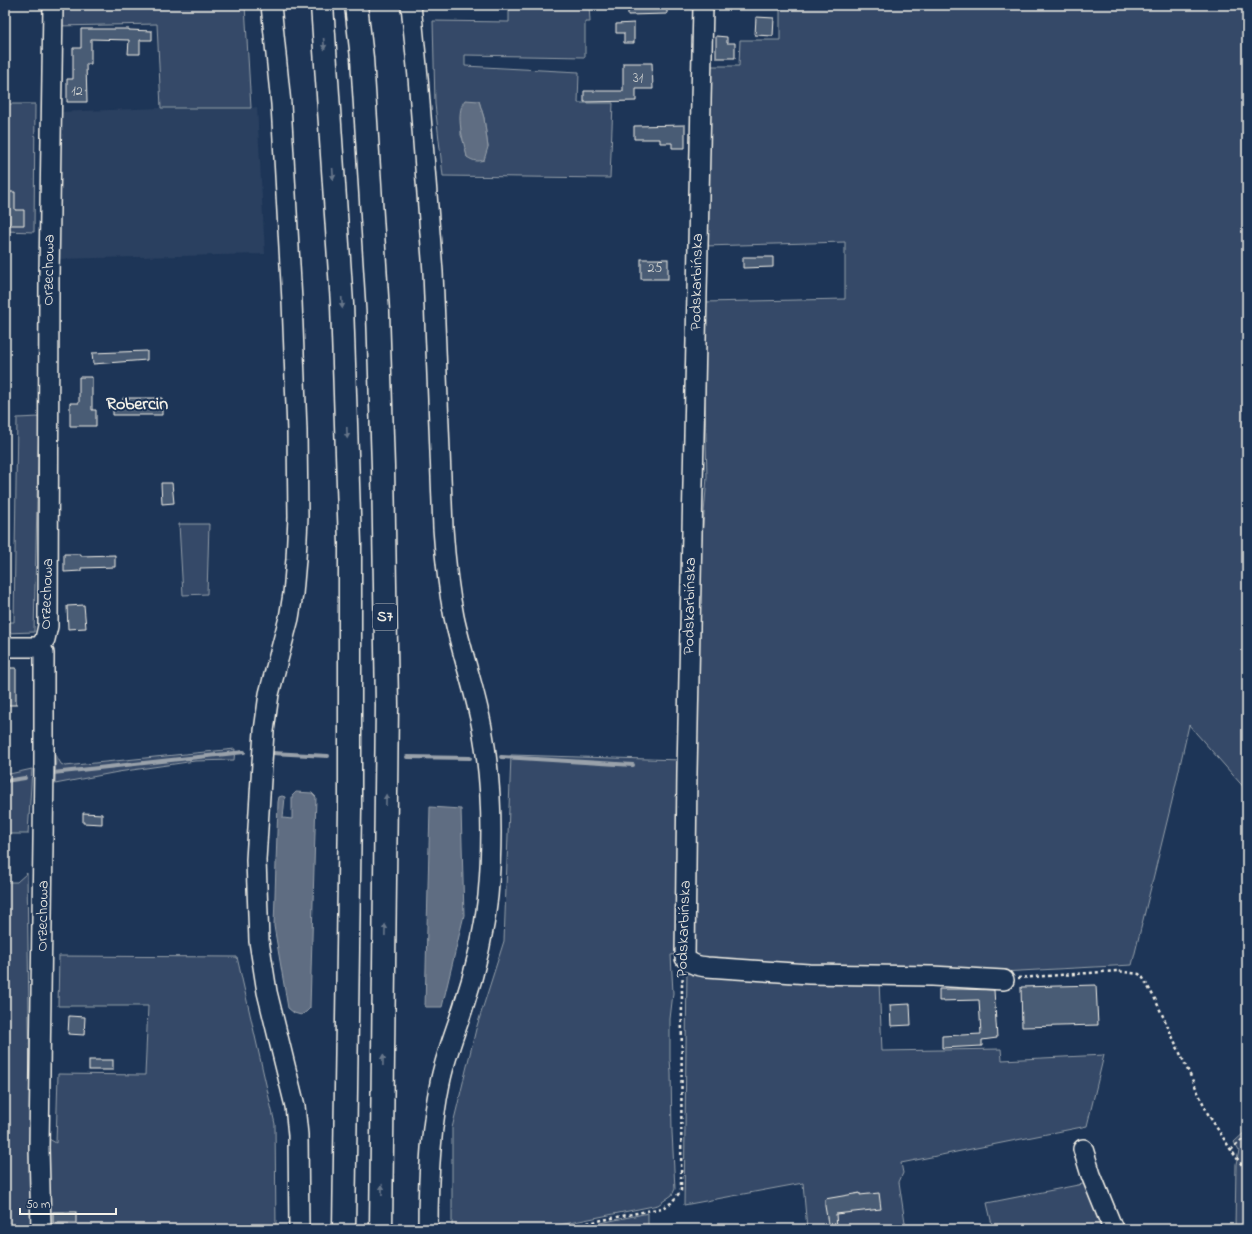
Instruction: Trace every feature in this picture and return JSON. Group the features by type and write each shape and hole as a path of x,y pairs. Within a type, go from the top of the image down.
{"highway":[{"name":"S7","path":"322,5 342,304 350,544 350,809 344,1229"},
{"name":"S7","path":"356,5 362,58 378,312 383,467 387,705 381,1229"}],"street":[{"name":"Orzechowa","path":"41,1229 39,1148 44,654 40,647 45,639 48,626 48,284 53,5"},
{"path":"271,5 281,104 292,301 297,431 298,517 293,594 287,625 269,694 264,731 256,860 259,941 268,992 289,1078 297,1121 299,1141 299,1229"},
{"path":"411,5 433,272 446,562 454,618 482,726 490,777 491,810 488,896 482,936 473,974 449,1049 439,1090 430,1154 428,1229"},
{"name":"Podskarbińska","path":"685,958 687,772 703,5"},
{"path":"5,647 40,647"},
{"path":"685,958 690,963 702,966 793,973 932,976 1004,980"},
{"path":"1083,1149 1091,1175 1114,1229"}],"path":[{"name":"Podskarbińska","path":"558,1229 662,1208 671,1203 681,1191 682,985 685,958"},
{"path":"1004,980 1117,971 1139,974 1143,978 1155,999 1208,1114 1247,1172"},
{"path":"1231,1150 1247,1135"}],"shaded area":[{"path":"58,5 245,5 251,108 161,108 157,24 57,26"},
{"path":"509,5 589,5 590,22 585,22 585,57 465,55 465,66 579,72 578,103 613,103 610,178 443,176 435,104 433,21 509,22","holes":["479,101 484,118 488,147 467,157 465,145 461,135 461,115"]},
{"path":"709,5 1247,5 1247,791 1189,725 1132,965 1001,972 878,970 697,957 689,950 697,598 707,477 704,302 845,299 845,242 704,246 709,66 739,66 740,40 780,40 780,6"},
{"path":"465,100 479,101 484,118 488,147 484,160 475,161 467,157 460,120 460,113"},
{"path":"5,104 35,104 34,232 5,231"},
{"path":"257,107 265,254 56,259 58,112 161,108"},
{"path":"39,417 34,632 5,633 5,622 14,622 17,418"},
{"path":"179,524 209,524 207,594 183,595"},
{"path":"235,749 234,760 195,761 118,772 55,784 56,755 61,764 65,766"},
{"path":"511,755 682,760 680,954 671,955 673,993 670,1019 670,1059 675,1189 672,1195 658,1205 540,1229 452,1229 452,1128 476,1029 504,941"},
{"path":"32,769 28,834 5,834 5,775"},
{"path":"296,792 312,793 316,797 310,1008 301,1015 294,1013 288,1008 274,926 278,802 279,797 285,797 283,818 292,819 292,796"},
{"path":"430,807 461,809 464,915 442,1007 425,1007"},
{"path":"27,873 32,1229 5,1229 5,882 17,882"},
{"path":"59,956 237,957 275,1124 276,1229 50,1229 49,1139 56,1143 58,1074 145,1075 148,1006 58,1006"},
{"path":"687,970 879,981 882,1051 1001,1049 1002,1060 1104,1055 1087,1126 901,1163 903,1173 899,1182 906,1229 807,1229 803,1183 684,1205"},
{"path":"1247,1130 1247,1229 1235,1229 1236,1164 1239,1151 1234,1142"},
{"path":"1088,1183 1106,1229 993,1229 987,1203"},
{"path":"648,1213 648,1229 572,1229 577,1228"}],"building":[{"path":"628,5 667,5 667,14 628,15"},
{"path":"756,17 774,18 773,36 755,35"},
{"path":"634,23 634,43 624,43 624,33 616,33 616,24"},
{"path":"81,29 129,29 152,31 152,40 140,40 140,54 128,54 129,40 91,39 91,64 86,64 87,102 67,102 67,79 73,79 73,48 81,48"},
{"path":"716,36 727,37 727,43 735,43 735,58 716,58"},
{"path":"623,63 652,63 653,89 636,89 636,101 584,102 584,91 623,91"},
{"path":"685,125 685,148 672,148 672,143 660,143 660,139 634,139 634,126"},
{"path":"5,192 15,192 15,210 24,210 24,225 8,225 8,220 5,220"},
{"path":"743,257 773,257 773,267 743,268"},
{"path":"641,259 668,259 668,279 641,279"},
{"path":"147,351 147,360 93,364 92,353"},
{"path":"79,377 92,377 92,410 96,410 96,426 70,426 70,403 79,403"},
{"path":"123,398 162,398 162,415 113,415 113,402 123,402"},
{"path":"161,483 172,483 174,503 162,504"},
{"path":"64,554 81,554 81,556 115,555 115,567 81,568 81,571 64,572"},
{"path":"84,605 86,628 68,629 67,606"},
{"path":"5,668 16,668 16,705 5,705"},
{"path":"83,813 102,814 102,824 83,823"},
{"path":"1096,985 1098,1025 1022,1027 1021,987"},
{"path":"939,989 994,990 997,1038 982,1040 982,1046 942,1048 942,1036 981,1034 979,1000 939,1001"},
{"path":"910,1004 911,1025 891,1026 890,1005"},
{"path":"69,1016 85,1017 84,1035 68,1034"},
{"path":"89,1060 113,1060 113,1070 89,1070"},
{"path":"860,1193 860,1195 879,1193 881,1209 836,1214 837,1229 829,1229 825,1199"},
{"path":"53,1212 76,1212 76,1223 53,1223"}],"waterway":[{"path":"53,773 244,752"},
{"path":"272,753 328,756"},
{"path":"407,757 470,758"},
{"path":"501,757 633,765"},
{"path":"5,781 25,778"}],"district":[{"name":"Robercin","path":"137,405"}]}
